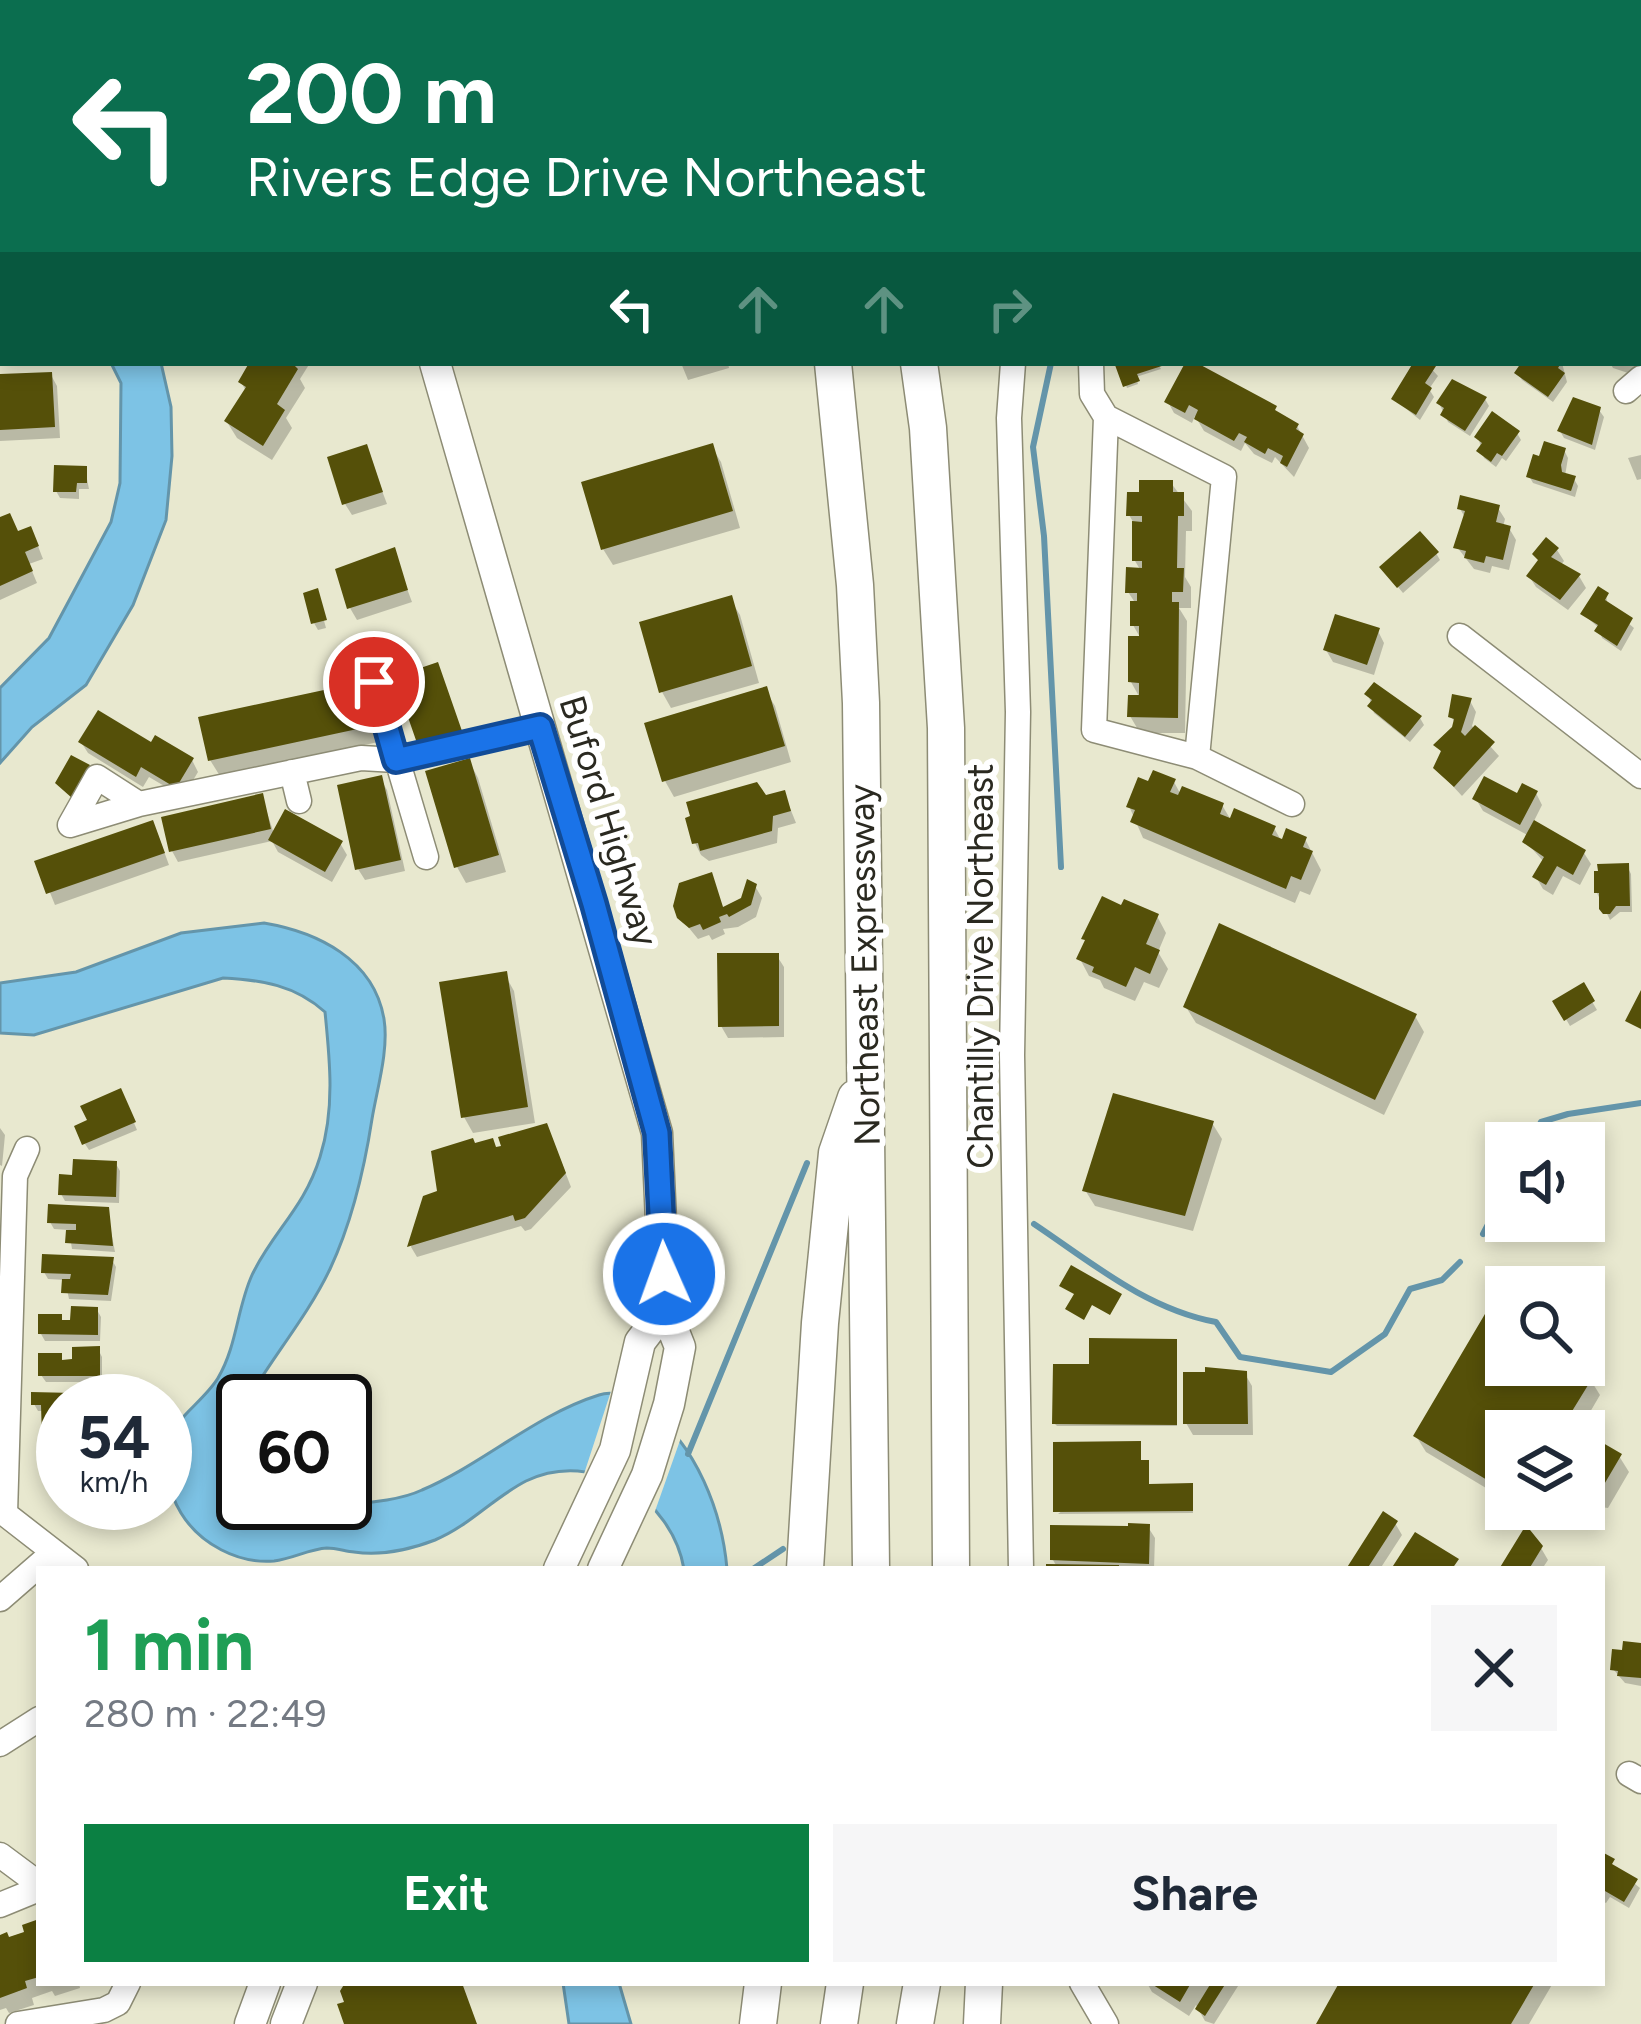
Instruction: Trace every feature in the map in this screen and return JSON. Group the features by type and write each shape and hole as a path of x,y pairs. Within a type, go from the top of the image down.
{"highway":[{"name":"Northeast Expressway","path":"833,366 861,703 871,1566"},
{"path":"920,366 946,728 951,1566"},
{"path":"805,1566 820,1324 837,1153 865,1072"},
{"path":"952,1416 976,1566"},
{"path":"758,2024 764,1986"},
{"path":"839,2024 845,1986"},
{"path":"915,2024 921,1986"},
{"path":"982,2024 984,1986"}],"main road":[{"name":"Buford Highway","path":"436,366 657,1133 665,1309 680,1347 647,1475 604,1566"},
{"path":"560,1566 615,1450 640,1342 665,1309"},
{"path":"250,2024 264,1986"},
{"path":"286,2024 300,1987"},
{"path":"300,1987 306,2024"}],"street":[{"name":"Chantilly Drive Northeast","path":"1013,366 1009,418 1018,712 1012,1055 1021,1566"},
{"path":"1091,366 1092,394 1106,417 1224,477 1197,758"},
{"path":"1106,417 1094,730 1197,758 1292,804"},
{"path":"1460,636 1641,776"},
{"path":"374,682 426,857"},
{"path":"139,804 361,758 396,760 540,727"},
{"path":"292,772 298,801"},
{"path":"26,1149 15,1176 4,1303 3,1512 72,1566"},
{"path":"38,1566 54,1552"},
{"path":"0,1599 36,1568"},
{"path":"0,1744 36,1722"},
{"path":"0,1855 36,1884"},
{"path":"0,1905 36,1887"},
{"path":"18,2024 104,2010 118,2002 126,1986"},
{"path":"1084,1986 1106,2024"}],"water":[{"path":"112,366 162,366 171,407 166,520 133,605 86,685 32,727 0,763 0,688 49,638 111,522 120,483 121,383"},
{"path":"264,923 304,933 340,952 356,965 378,998 384,1019 382,1069 351,1215 330,1269 265,1374 220,1374 252,1275 306,1191 320,1157 329,1103 325,1012 277,986 223,978 34,1035 0,1033 0,983 76,972 181,933"},
{"path":"216,1381 216,1530 372,1530 372,1502 408,1495 444,1479 576,1404 612,1393 631,1399 666,1425 693,1460 713,1502 727,1566 683,1566 677,1544 647,1502 626,1486 578,1471 552,1472 526,1481 447,1534 415,1547 385,1553 327,1548 274,1561 234,1555 209,1543 192,1527 192,1408"},
{"path":"563,1986 620,1986 631,2024 569,2024"}],"pier":[{"path":"612,1388 632,1391 657,1406 683,1432 654,1514 611,1483 583,1477"}],"building":[{"path":"247,366 298,369 277,404 285,410 263,446 224,421 246,387 238,382"},
{"path":"1115,366 1162,366 1137,374 1140,381 1123,387"},
{"path":"1183,366 1203,366 1277,406 1275,410 1299,424 1296,429 1304,434 1287,467 1280,463 1283,456 1268,448 1265,454 1244,442 1247,437 1239,433 1234,441 1194,419 1198,410 1189,405 1185,413 1164,402"},
{"path":"1411,366 1436,366 1425,383 1432,388 1416,415 1391,399"},
{"path":"1519,366 1559,366 1565,373 1548,397 1514,373"},
{"path":"52,372 55,427 0,430 0,374"},
{"path":"1452,379 1487,397 1465,431 1440,415 1444,408 1436,403"},
{"path":"1573,397 1601,407 1592,445 1557,431"},
{"path":"1492,411 1520,431 1502,456 1497,453 1491,462 1476,451 1482,443 1474,437"},
{"path":"1544,441 1566,448 1561,465 1562,472 1576,476 1571,491 1526,477 1533,454 1539,456"},
{"path":"713,443 733,511 601,550 581,482"},
{"path":"367,444 383,492 342,505 327,457"},
{"path":"54,465 87,466 87,483 77,483 76,492 53,492"},
{"path":"1139,480 1173,480 1173,492 1184,492 1184,516 1178,516 1177,568 1184,568 1183,592 1172,592 1172,602 1179,602 1178,718 1127,717 1128,695 1139,695 1139,683 1128,682 1128,636 1139,636 1139,626 1130,626 1130,601 1137,601 1137,593 1125,593 1126,567 1142,568 1142,561 1132,561 1132,521 1142,522 1142,516 1126,516 1127,492 1139,492"},
{"path":"1460,495 1500,505 1496,522 1511,526 1503,560 1486,556 1484,563 1464,558 1466,551 1453,548 1465,511 1457,509"},
{"path":"10,513 18,531 31,526 39,546 25,552 33,571 0,586 0,517"},
{"path":"1420,531 1439,552 1397,588 1379,567"},
{"path":"1546,537 1559,548 1551,557 1581,574 1560,600 1526,576 1538,560 1532,554"},
{"path":"395,547 408,590 347,609 335,569"},
{"path":"1598,586 1609,593 1605,600 1633,618 1617,646 1594,631 1598,625 1580,614"},
{"path":"318,588 327,620 311,624 303,593"},
{"path":"732,595 752,666 659,693 639,622"},
{"path":"1335,614 1380,628 1367,665 1323,650"},
{"path":"438,662 462,731 418,746 394,677"},
{"path":"366,681 376,725 208,761 198,717"},
{"path":"1374,682 1422,716 1405,737 1367,706 1372,700 1364,694"},
{"path":"767,686 785,746 662,782 644,723"},
{"path":"1452,694 1472,698 1461,732 1465,736 1475,725 1495,742 1454,787 1433,768 1441,751 1433,745 1452,727 1454,719 1448,717"},
{"path":"98,710 151,742 155,735 194,758 176,788 141,767 136,777 78,742"},
{"path":"71,755 90,765 72,798 55,783"},
{"path":"470,758 499,855 454,868 425,771"},
{"path":"1153,770 1176,779 1170,792 1178,795 1182,786 1224,803 1220,814 1230,818 1234,808 1276,826 1272,835 1282,839 1286,828 1307,837 1303,847 1313,851 1301,880 1291,876 1286,889 1130,822 1135,810 1126,807 1138,777 1148,781"},
{"path":"382,775 401,860 355,870 337,785"},
{"path":"1484,776 1517,793 1522,783 1538,791 1520,825 1472,799"},
{"path":"757,782 766,795 785,790 791,811 773,816 772,831 700,851 698,843 692,844 686,802"},
{"path":"263,793 271,829 169,852 161,817"},
{"path":"285,809 343,841 325,872 268,840"},
{"path":"153,820 165,853 46,894 34,861"},
{"path":"1534,820 1586,850 1573,875 1557,866 1546,885 1532,877 1544,857 1522,842"},
{"path":"1629,863 1630,906 1616,906 1610,914 1603,914 1599,893 1594,893 1597,864"},
{"path":"712,872 723,907 741,898 747,879 757,884 751,905 719,917 721,922 703,930 700,924 689,928 677,918 673,906 679,883"},
{"path":"1102,896 1121,905 1124,899 1159,914 1146,944 1160,950 1150,974 1135,967 1126,987 1076,959"},
{"path":"1219,923 1417,1014 1375,1100 1183,1007"},
{"path":"717,953 779,953 779,1026 718,1027"},
{"path":"507,971 528,1107 461,1118 439,982"},
{"path":"1584,982 1595,1001 1564,1021 1552,1001"},
{"path":"1641,990 1641,1029 1625,1021"},
{"path":"121,1088 136,1122 82,1145 74,1126 87,1120 80,1106"},
{"path":"1113,1093 1214,1121 1185,1216 1082,1191"},
{"path":"547,1123 566,1173 525,1218 515,1221 513,1215 407,1247 423,1196 437,1191 431,1151 473,1138 475,1143 493,1138 496,1147 501,1146 498,1137"},
{"path":"73,1159 117,1161 116,1197 58,1195 59,1174 72,1175"},
{"path":"48,1204 109,1207 113,1246 65,1243 66,1230 76,1230 76,1224 47,1223"},
{"path":"42,1254 114,1257 108,1295 61,1293 62,1279 70,1279 71,1274 41,1273"},
{"path":"1071,1265 1122,1294 1110,1315 1092,1305 1084,1320 1065,1309 1074,1294 1059,1286"},
{"path":"71,1306 98,1307 98,1335 38,1334 38,1314 62,1314 62,1320 70,1320"},
{"path":"1485,1314 1485,1386 1587,1386 1573,1410 1485,1410 1485,1479 1413,1436"},
{"path":"1089,1338 1177,1339 1177,1425 1052,1424 1053,1364 1089,1364"},
{"path":"100,1346 100,1374 38,1374 38,1353 62,1353 62,1360 72,1359 72,1347"},
{"path":"1205,1367 1247,1371 1248,1424 1183,1424 1183,1372 1205,1372"},
{"path":"1141,1441 1141,1460 1149,1460 1149,1484 1193,1483 1193,1511 1053,1512 1053,1442"},
{"path":"1605,1444 1622,1454 1605,1483"},
{"path":"1383,1511 1398,1521 1369,1566 1348,1566"},
{"path":"1150,1524 1149,1564 1050,1560 1050,1525"},
{"path":"1523,1530 1530,1530 1543,1546 1531,1566 1501,1566"},
{"path":"1415,1532 1459,1559 1454,1566 1393,1566"},
{"path":"1046,1564 1119,1565 1119,1566"},
{"path":"1623,1641 1641,1643 1641,1678 1617,1676 1618,1671 1610,1670 1612,1649 1622,1650"},
{"path":"1605,1854 1615,1859 1612,1864 1638,1879 1624,1902 1605,1891"},
{"path":"36,1920 36,1978 25,1981 27,1988 0,1998 0,1935 24,1932 22,1925"},
{"path":"343,1986 463,1986 477,2024 344,2024 337,2004 344,2002"},
{"path":"1155,1986 1189,1986 1180,2002"},
{"path":"1209,1986 1224,1986 1205,2016 1195,2009"},
{"path":"1337,1986 1533,1986 1511,2024 1316,2024"}],"waterway":[{"path":"1050,366 1033,447 1044,536 1061,867"},
{"path":"1541,1122 1641,1103"},
{"path":"688,1454 807,1163"},
{"path":"1034,1224 1143,1295 1216,1322 1240,1357 1331,1372 1385,1334 1410,1289 1442,1280 1460,1262"},
{"path":"1483,1234 1485,1230"},
{"path":"758,1566 783,1549"}],"route":[{"path":"374,682 396,760 540,727 657,1133 664,1274"}]}
